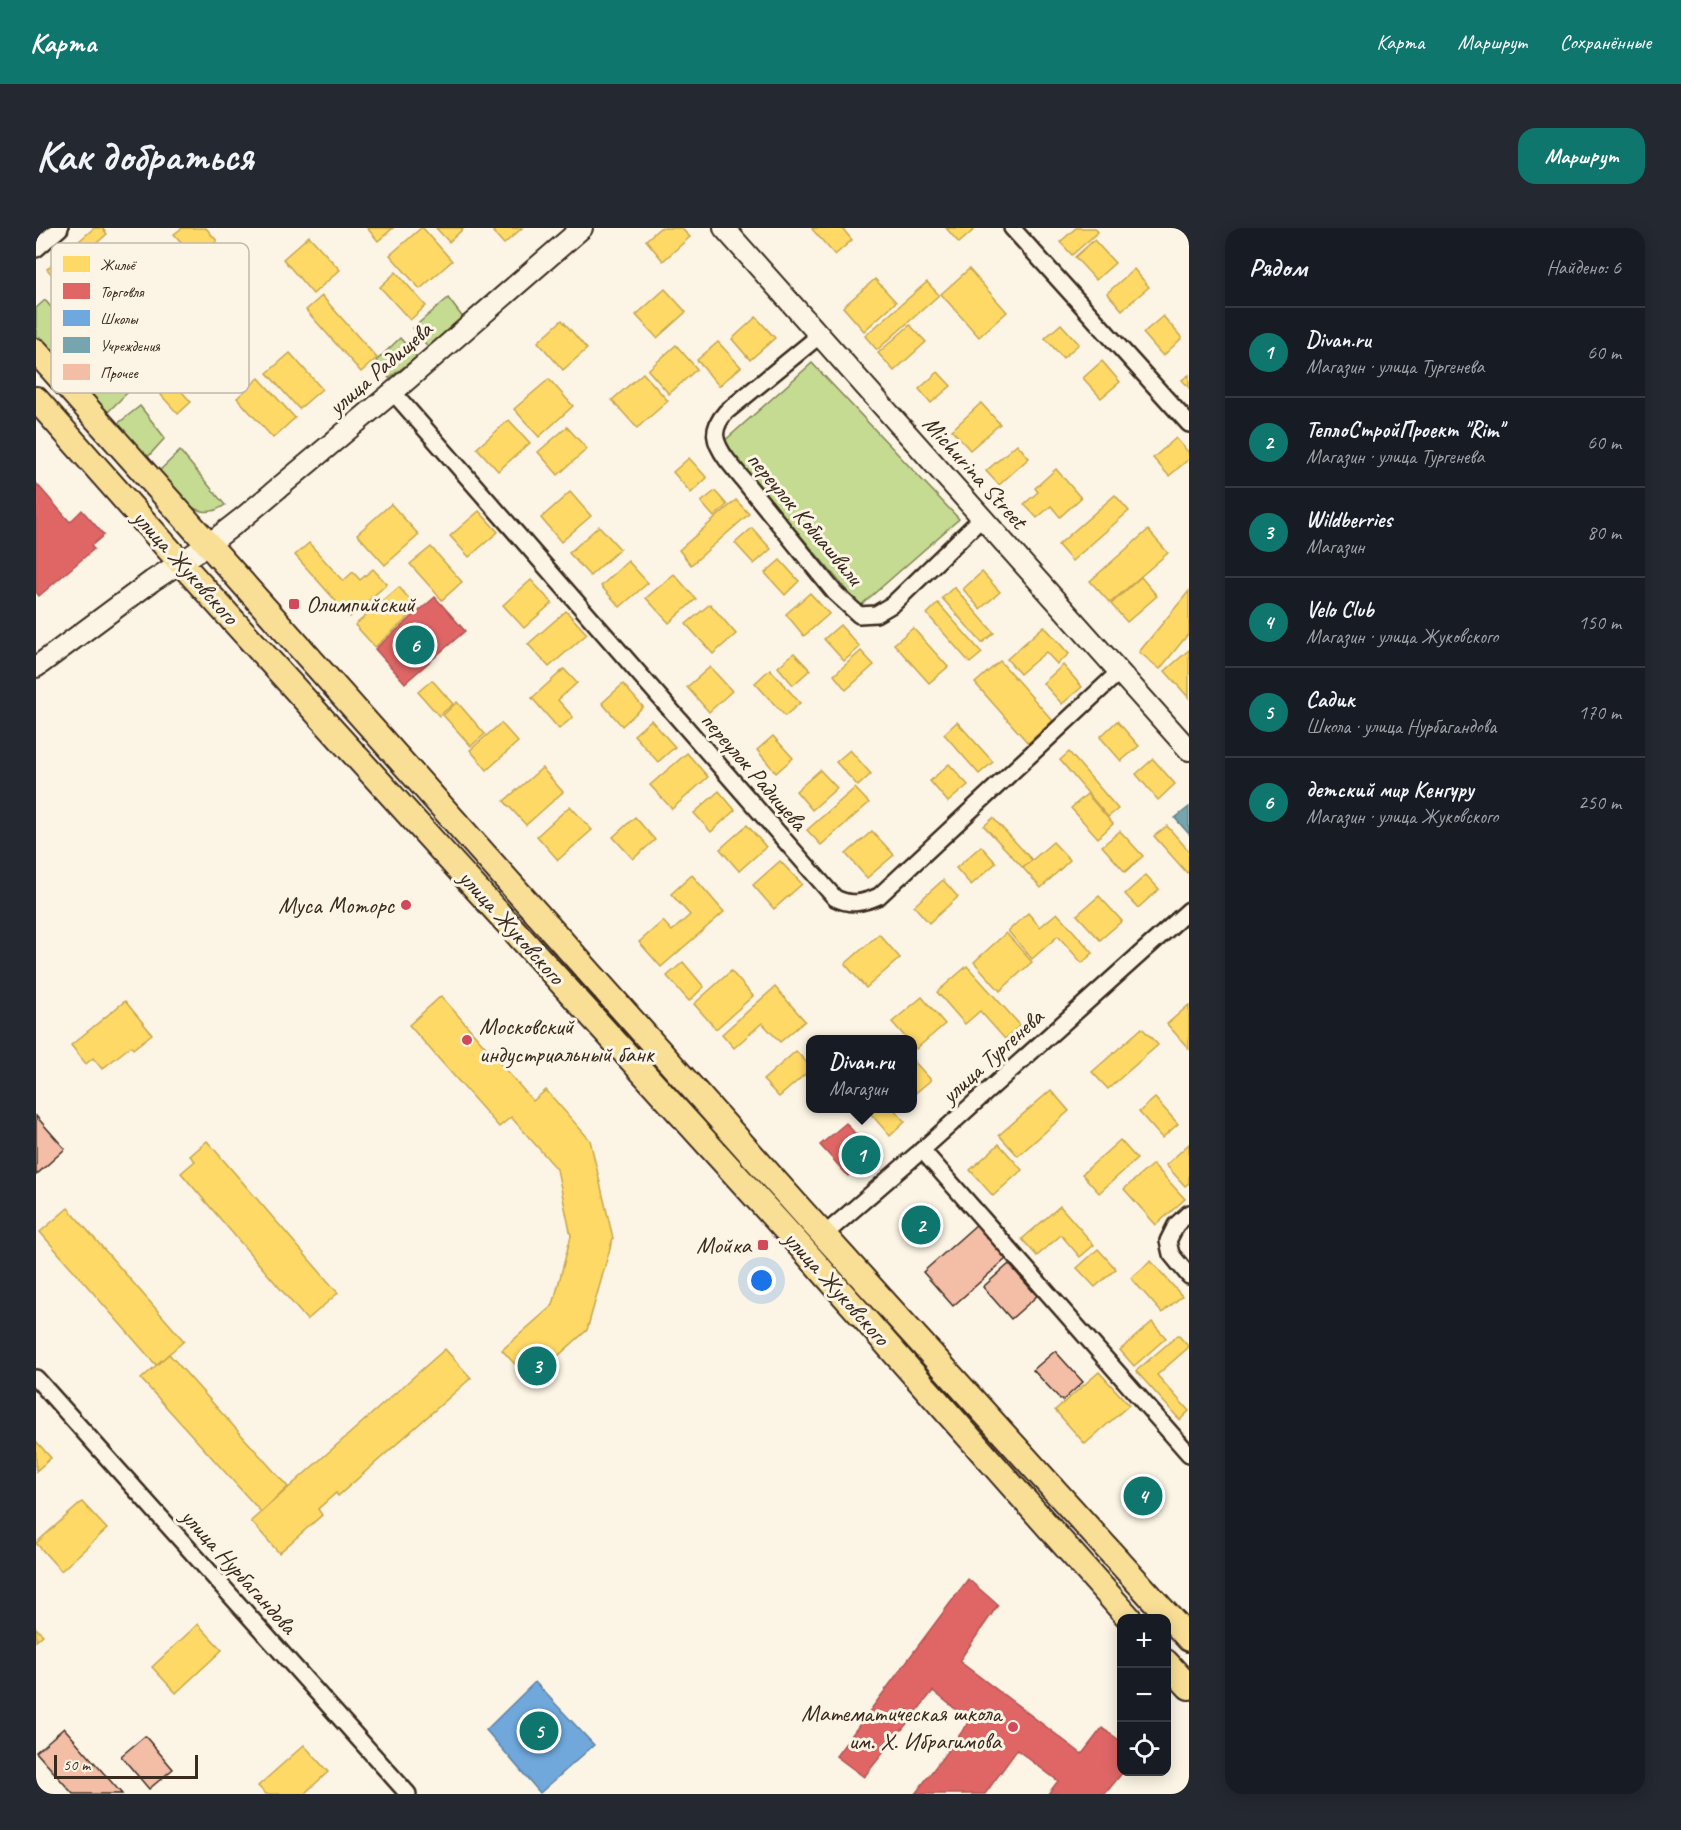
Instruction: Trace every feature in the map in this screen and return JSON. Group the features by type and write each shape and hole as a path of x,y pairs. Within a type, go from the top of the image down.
{"main road":[{"path":"36,351 51,368"},
{"path":"74,393 824,1235 1189,1639"},
{"name":"улица Жуковского","path":"36,399 180,562 795,1240 1125,1614"},
{"path":"1171,1667 1189,1687"}],"street":[{"path":"36,249 60,228"},
{"name":"улица Радищева","path":"36,667 152,581 209,544 393,392 582,228"},
{"name":"Michurina Street","path":"724,228 1189,750"},
{"path":"1012,228 1189,424"},
{"name":"переулок Кобиашвили","path":"820,335 726,412 718,421 715,434 718,448 727,460 835,593 859,615 876,614 893,604 982,518"},
{"name":"переулок Радищева","path":"393,392 835,898 844,903 867,902 879,896 1119,672"},
{"name":"улица Тургенева","path":"824,1235 1189,910"},
{"path":"922,1150 1189,1454"},
{"path":"1189,1213 1176,1225 1168,1241 1171,1254 1189,1276"},
{"name":"улица Нурбагандова","path":"36,1378 408,1794"}],"green space":[{"path":"448,298 464,319 429,348 413,328"},
{"path":"45,300 51,307 51,355 36,337 36,308"},
{"path":"400,338 417,357 389,378 376,361"},
{"path":"812,363 959,519 860,606 722,443"},
{"path":"87,393 127,393 105,415"},
{"path":"140,406 165,438 145,460 116,425"},
{"path":"180,451 225,505 205,512 196,509 179,497 158,472"}],"building: Жильё":[{"path":"94,228 102,228 107,234 97,243 77,243"},
{"path":"182,228 206,228 217,241 215,243 182,243 174,234"},
{"path":"367,228 393,228 378,241"},
{"path":"421,228 452,261 420,289 390,255"},
{"path":"436,228 464,228 449,242"},
{"path":"497,228 522,228 504,244 493,232"},
{"path":"660,228 681,228 690,237 663,261 646,240"},
{"path":"813,228 842,228 852,240 835,255"},
{"path":"946,228 976,228 959,243"},
{"path":"1076,228 1095,228 1098,232 1072,255 1060,242"},
{"path":"309,236 340,270 313,294 283,259"},
{"path":"1094,240 1115,263 1096,280 1075,257"},
{"path":"969,269 1007,312 979,337 941,294"},
{"path":"1134,269 1149,287 1122,310 1107,293"},
{"path":"396,272 426,306 410,320 380,287"},
{"path":"875,279 896,302 864,331 843,307"},
{"path":"927,282 939,295 877,350 865,336"},
{"path":"665,289 686,312 657,338 636,315"},
{"path":"322,296 377,358 361,372 306,310"},
{"path":"1163,316 1182,338 1163,356 1143,333"},
{"path":"756,317 775,338 750,360 732,339"},
{"path":"562,320 587,349 563,370 538,342"},
{"path":"1061,324 1079,344 1063,358 1045,338"},
{"path":"910,325 926,342 894,371 878,353"},
{"path":"718,342 741,367 719,386 697,360"},
{"path":"676,345 697,369 669,394 648,370"},
{"path":"290,353 322,389 299,409 267,373"},
{"path":"1102,361 1120,382 1101,398 1083,378"},
{"path":"938,372 951,386 931,403 919,389"},
{"path":"643,373 668,401 637,428 612,400"},
{"path":"1189,375 1189,388 1182,380"},
{"path":"259,378 295,418 273,438 237,398 242,393 249,393 249,387"},
{"path":"549,379 573,406 539,437 514,409"},
{"path":"183,393 191,402 178,414 161,395"},
{"path":"981,403 1000,424 970,450 952,430"},
{"path":"509,420 530,443 498,471 477,448"},
{"path":"567,427 587,449 558,475 538,452"},
{"path":"1176,438 1189,453 1189,459 1169,476 1153,458"},
{"path":"1017,444 1029,458 999,485 986,471"},
{"path":"689,458 707,478 691,493 673,472"},
{"path":"1056,469 1081,498 1060,517 1051,506 1037,518 1024,504 1038,492 1035,488"},
{"path":"715,491 727,505 714,517 701,502"},
{"path":"570,492 591,516 561,542 541,518"},
{"path":"1115,495 1129,511 1072,561 1058,545"},
{"path":"736,500 749,514 691,565 679,550"},
{"path":"391,504 419,535 385,565 357,534"},
{"path":"479,511 498,532 469,557 450,536"},
{"path":"599,526 620,549 590,576 569,553"},
{"path":"752,528 771,549 754,564 735,543"},
{"path":"1148,530 1168,553 1110,603 1090,581"},
{"path":"309,543 343,581 353,572 360,580 373,569 387,584 350,617 295,555"},
{"path":"431,547 462,582 442,600 410,564"},
{"path":"780,560 799,581 785,595 765,573"},
{"path":"628,561 648,583 620,607 601,586"},
{"path":"982,572 1000,592 980,609 963,589"},
{"path":"674,574 696,599 669,623 646,598"},
{"path":"1141,577 1157,596 1127,622 1111,604"},
{"path":"531,580 552,603 524,628 503,605"},
{"path":"399,587 418,609 375,647 355,625"},
{"path":"954,587 994,633 982,643 942,598"},
{"path":"1189,591 1189,633 1160,669 1139,652"},
{"path":"810,593 829,614 804,636 786,614"},
{"path":"938,603 982,653 970,663 927,614"},
{"path":"710,604 736,634 713,654 686,624"},
{"path":"566,611 587,634 549,667 528,644"},
{"path":"840,625 860,647 844,661 824,639"},
{"path":"1044,626 1069,654 1057,664 1046,652 1020,674 1007,659"},
{"path":"913,628 948,667 929,683 894,644"},
{"path":"1189,650 1189,698 1165,671"},
{"path":"861,651 874,665 846,690 834,675"},
{"path":"794,653 810,670 793,685 778,667"},
{"path":"1000,661 1053,721 1028,743 975,683"},
{"path":"1063,665 1082,687 1062,704 1043,683"},
{"path":"710,667 732,691 709,712 687,687"},
{"path":"564,669 577,683 558,700 573,717 559,729 532,698"},
{"path":"770,669 800,703 785,716 755,683"},
{"path":"432,680 453,704 439,716 418,692"},
{"path":"623,684 643,707 622,726 602,703"},
{"path":"457,702 485,734 471,746 443,715"},
{"path":"651,720 675,747 658,762 634,735"},
{"path":"1117,721 1139,746 1121,761 1100,737"},
{"path":"957,722 993,762 979,774 944,734"},
{"path":"501,723 518,742 487,770 470,750"},
{"path":"773,736 793,758 776,773 757,750"},
{"path":"850,750 871,774 858,786 836,762"},
{"path":"1069,752 1118,809 1108,817 1060,760"},
{"path":"687,753 708,777 672,809 650,785"},
{"path":"1153,759 1175,784 1158,800 1136,774"},
{"path":"949,764 968,785 948,802 930,781"},
{"path":"542,768 563,792 526,825 504,801"},
{"path":"820,770 837,788 812,810 796,791"},
{"path":"855,788 869,803 821,845 807,830"},
{"path":"719,791 735,810 711,832 694,813"},
{"path":"1087,794 1113,824 1098,838 1071,808"},
{"path":"570,806 592,830 558,860 537,836"},
{"path":"635,817 655,840 633,859 613,837"},
{"path":"993,818 1032,860 1023,868 984,826"},
{"path":"747,825 766,847 739,871 720,849"},
{"path":"1167,826 1189,851 1189,871 1187,873 1154,836"},
{"path":"872,831 894,855 867,878 846,854"},
{"path":"1120,831 1143,856 1125,872 1102,846"},
{"path":"1053,842 1070,860 1041,888 1023,868"},
{"path":"981,846 996,863 971,885 956,868"},
{"path":"780,861 802,884 774,909 753,885"},
{"path":"692,875 724,912 661,967 639,942 663,921 672,931 690,915 671,894"},
{"path":"1146,875 1159,889 1138,908 1125,894"},
{"path":"943,880 958,897 929,923 914,906"},
{"path":"1099,896 1122,921 1100,940 1077,915"},
{"path":"1028,913 1040,927 1057,913 1093,953 1082,963 1058,936 1032,959 1008,931"},
{"path":"1006,933 1032,962 1000,991 974,962"},
{"path":"879,934 900,958 866,988 845,964"},
{"path":"683,962 704,987 689,1001 667,976"},
{"path":"967,966 1020,1025 1005,1039 980,1011 965,1024 937,992"},
{"path":"731,971 753,996 716,1029 694,1004"},
{"path":"775,987 805,1021 780,1042 762,1023 734,1048 722,1034"},
{"path":"441,996 533,1101 546,1090 590,1140 613,1238 587,1330 530,1381 502,1350 553,1305 571,1236 557,1169 511,1117 499,1127 409,1025"},
{"path":"922,997 945,1024 917,1048 917,1035 904,1035 892,1022"},
{"path":"125,1001 152,1034 133,1049 131,1046 102,1069 93,1058 86,1064 71,1045"},
{"path":"1189,1005 1189,1049 1167,1024"},
{"path":"1142,1028 1158,1045 1108,1089 1092,1072"},
{"path":"796,1051 806,1062 806,1073 779,1097 763,1080"},
{"path":"917,1065 931,1080 917,1092"},
{"path":"1051,1090 1069,1111 1018,1156 999,1135"},
{"path":"1155,1098 1178,1124 1162,1138 1139,1112"},
{"path":"897,1113 905,1122 890,1136 871,1114"},
{"path":"1120,1140 1137,1159 1099,1193 1082,1174"},
{"path":"207,1141 338,1293 307,1320 181,1173 195,1161 190,1156"},
{"path":"999,1144 1022,1170 993,1196 970,1170"},
{"path":"1189,1144 1189,1183 1185,1186 1166,1165"},
{"path":"1153,1164 1185,1199 1156,1225 1124,1189"},
{"path":"1060,1206 1094,1245 1080,1257 1061,1235 1037,1256 1022,1239"},
{"path":"68,1208 184,1341 156,1365 40,1232"},
{"path":"1098,1249 1116,1269 1095,1287 1077,1268"},
{"path":"1151,1261 1182,1296 1162,1313 1131,1278"},
{"path":"1152,1322 1166,1338 1134,1366 1120,1350"},
{"path":"1178,1335 1189,1347 1157,1375 1189,1411 1180,1420 1136,1371"},
{"path":"445,1349 471,1378 338,1496 336,1493 318,1509 322,1515 279,1553 251,1521"},
{"path":"169,1354 288,1487 261,1512 141,1379"},
{"path":"1099,1372 1129,1405 1085,1444 1055,1410"},
{"path":"36,1441 51,1458 36,1471"},
{"path":"82,1502 107,1529 61,1571 36,1543"},
{"path":"198,1624 222,1650 176,1693 152,1667"},
{"path":"36,1628 43,1635 36,1641"},
{"path":"304,1745 328,1772 304,1794 266,1794 258,1786"}],"building: Торговля":[{"path":"36,483 70,522 82,510 104,535 91,546 94,549 39,596 36,592"},
{"path":"435,597 465,631 405,683 375,649"},
{"path":"846,1123 873,1154 848,1176 820,1145"},
{"path":"968,1579 998,1605 959,1661 1082,1754 1102,1728 1117,1738 1117,1776 1120,1776 1105,1794 1048,1794 1058,1781 1017,1750 985,1794 915,1794 970,1721 933,1691 864,1777 836,1756"}],"building: Школы":[{"path":"535,1682 594,1745 540,1793 486,1730"}],"building: Учреждения":[{"path":"1189,807 1189,834 1175,818"}],"building: Прочее":[{"path":"36,1116 65,1149 36,1175"},
{"path":"977,1224 1007,1258 953,1306 923,1272"},
{"path":"1009,1264 1037,1296 1011,1319 983,1287"},
{"path":"1055,1351 1083,1382 1062,1401 1033,1370"},
{"path":"64,1728 122,1794 73,1794 36,1752"},
{"path":"145,1736 173,1769 149,1789 121,1756"}],"place":[{"name":"Олимпийский","path":"294,604"},
{"name":"детский мир Кенгуру","path":"415,645"},
{"name":"Муса Моторс","path":"406,905"},
{"name":"Московский индустриальный банк","path":"467,1040"},
{"name":"Divan.ru","path":"861,1155"},
{"name":"ТеплоСтройПроект \"Rim\"","path":"921,1225"},
{"name":"Мойка","path":"763,1245"},
{"name":"Wildberries","path":"537,1366"},
{"name":"Velo Club","path":"1143,1496"},
{"name":"Математическая школа им. Х. Ибрагимова","path":"1013,1727"},
{"name":"Садик","path":"539,1731"}]}
